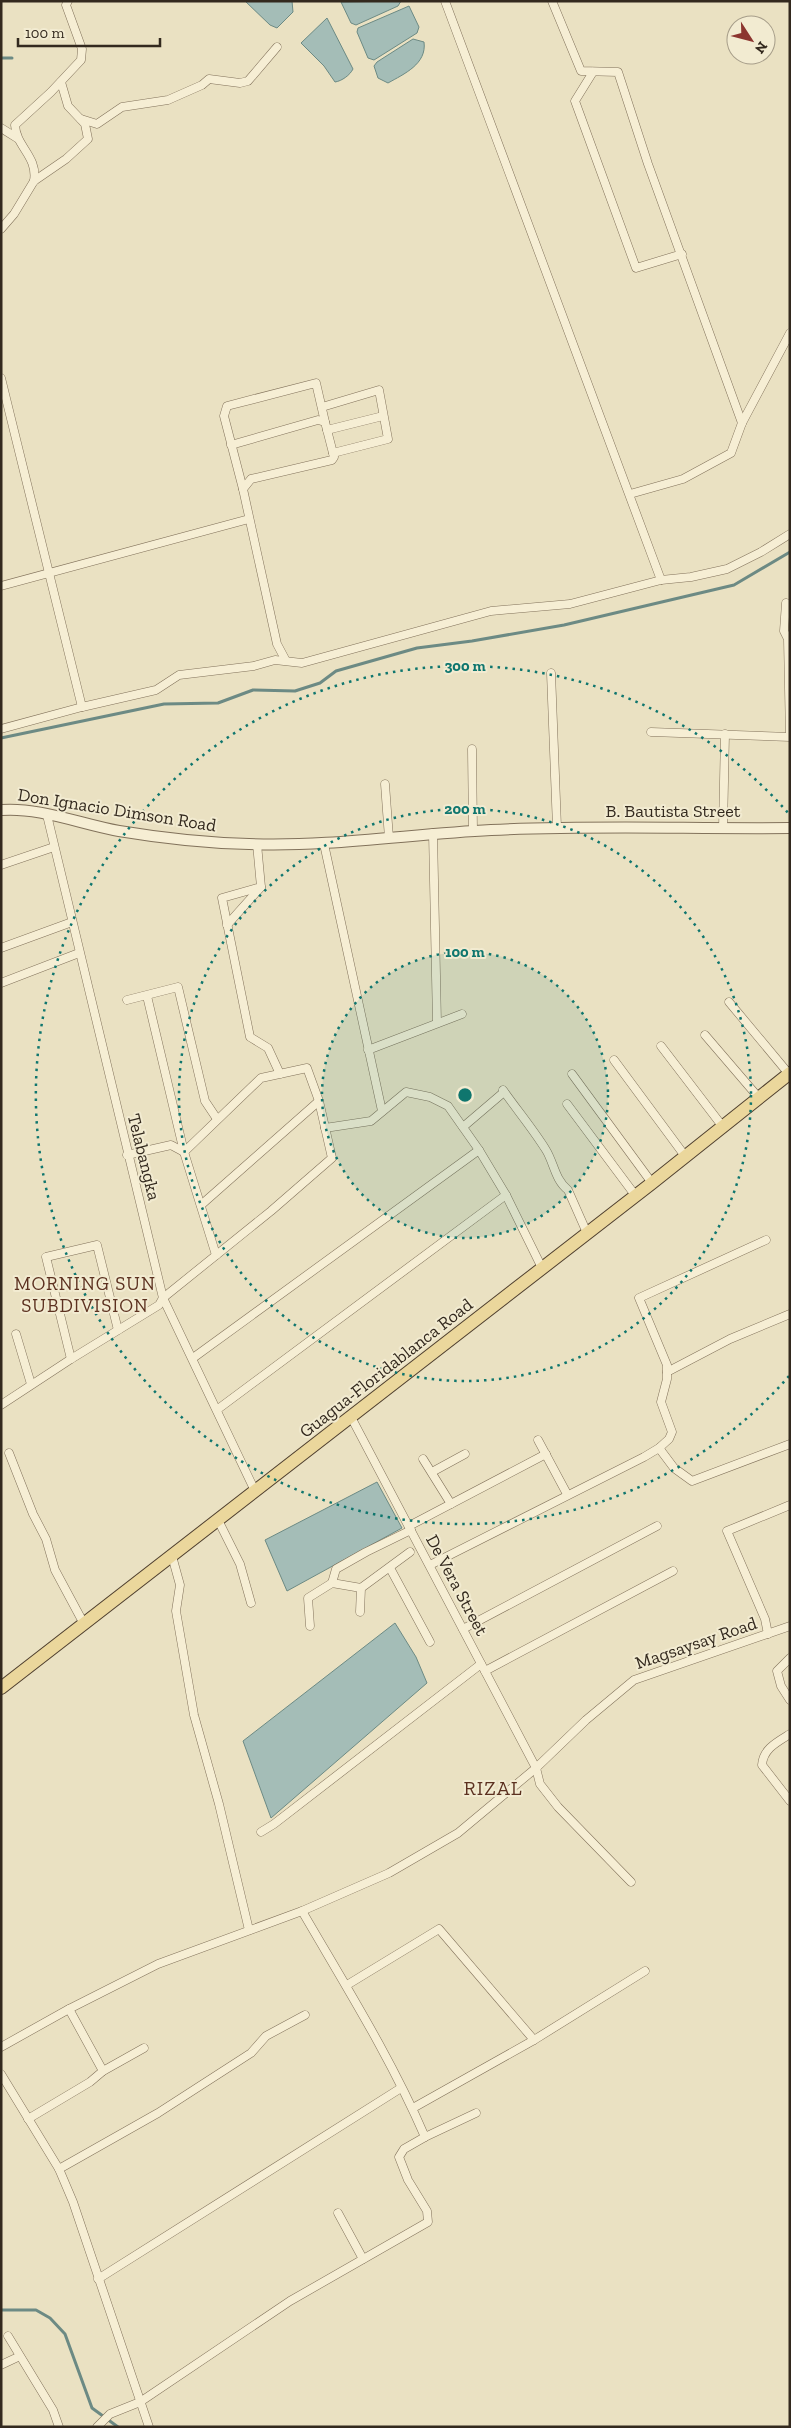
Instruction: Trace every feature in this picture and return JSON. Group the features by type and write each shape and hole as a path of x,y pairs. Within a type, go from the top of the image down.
{"main road":[{"name":"Guagua-Floridablanca Road","path":"1,1688 652,1183 789,1073"}],"street":[{"path":"34,181 34,164 15,133 14,125 61,82 81,60 82,49 66,4 68,1"},
{"path":"445,1 661,580"},
{"path":"552,1 581,71 618,72 648,164 742,423"},
{"path":"81,120 97,124 122,108 168,100 202,85 209,79 240,83 248,81 277,48"},
{"path":"593,72 575,101 636,268 682,254"},
{"path":"1,229 14,214 34,181 66,159 88,139 85,124 68,106 61,82"},
{"path":"1,128 20,141"},
{"path":"630,494 683,479 731,453 742,423 790,333"},
{"path":"1,378 82,707"},
{"path":"243,489 251,479 332,460 333,454 316,383 231,404 226,406 224,416 243,489 277,644 286,660"},
{"path":"322,406 379,390 388,439 333,454"},
{"path":"231,445 318,420 326,426 383,416"},
{"path":"1,586 250,520"},
{"path":"1,729 82,707 156,690 180,675 254,666 274,660 302,663 491,612 570,604 661,580 691,578 727,568 761,552 790,534"},
{"path":"651,732 790,737 788,639 784,630 786,603"},
{"path":"552,673 556,827"},
{"path":"723,828 725,734"},
{"path":"472,749 473,831"},
{"path":"385,784 389,838"},
{"name":"Don Ignacio Dimson Road","path":"1,810 47,815 118,831 218,843 324,844 433,833 556,827"},
{"name":"Telabangka","path":"47,815 127,1155 163,1298 218,1409 255,1491"},
{"name":"B. Bautista Street","path":"556,827 790,828"},
{"path":"433,833 437,1023"},
{"path":"227,925 261,887 257,844"},
{"path":"324,844 382,1111"},
{"path":"1,865 54,847"},
{"path":"261,887 222,898 250,1038 268,1048 280,1074"},
{"path":"1,948 72,922"},
{"path":"1,983 79,952"},
{"path":"127,1000 178,987 205,1101 216,1119"},
{"path":"147,996 184,1152 216,1255"},
{"path":"729,1002 789,1073"},
{"path":"368,1050 462,1014"},
{"path":"705,1035 759,1098"},
{"path":"661,1046 723,1127"},
{"path":"614,1060 685,1156"},
{"path":"1,1405 70,1359 159,1305 163,1298 332,1158 319,1101 306,1068 261,1078 216,1119 184,1152"},
{"path":"572,1074 652,1183"},
{"path":"463,1127 504,1091 546,1151 555,1172 563,1186 568,1190 587,1233"},
{"path":"325,1128 371,1121 406,1092 414,1092 448,1106 479,1150 506,1195 542,1268"},
{"path":"201,1205 319,1101"},
{"path":"567,1104 635,1196"},
{"path":"127,1155 171,1145 184,1152"},
{"path":"193,1358 479,1150"},
{"path":"218,1409 506,1195"},
{"path":"430,1565 659,1448 669,1439 672,1432 660,1402 665,1390 667,1365 638,1298 766,1240"},
{"path":"70,1359 46,1257 97,1244 118,1330"},
{"path":"667,1372 730,1339 790,1314"},
{"path":"16,1334 31,1384"},
{"name":"De Vera Street","path":"351,1417 410,1528 414,1550 430,1565 536,1768 540,1784 558,1807 631,1882"},
{"path":"538,1440 567,1494"},
{"path":"659,1448 674,1468 692,1481 790,1444"},
{"path":"9,1453 33,1514 46,1539 55,1570 84,1624"},
{"path":"432,1472 465,1454"},
{"path":"332,1583 336,1569 451,1504 546,1454"},
{"path":"422,1458 451,1504"},
{"path":"768,1634 765,1619 727,1530 790,1505"},
{"path":"218,1520 240,1564 251,1603"},
{"path":"463,1629 656,1526"},
{"path":"310,1626 308,1598 332,1583 361,1588 414,1550"},
{"path":"172,1556 180,1585 176,1612 194,1715 219,1804 250,1930"},
{"path":"390,1568 430,1642"},
{"path":"261,1832 483,1668 674,1571"},
{"path":"360,1612 361,1588"},
{"name":"Magsaysay Road","path":"1,2047 69,2009 158,1964 302,1911 389,1874 458,1833 536,1768 586,1720 634,1680 790,1626"},
{"path":"790,1658 777,1671 781,1686 790,1700"},
{"path":"790,1734 773,1745 762,1758 762,1765 790,1801"},
{"path":"302,1911 347,1985 413,2108 425,2136"},
{"path":"347,1985 439,1929 534,2040"},
{"path":"413,2108 534,2040 646,1971"},
{"path":"69,2009 103,2071"},
{"path":"59,2169 158,2113 251,2054 266,2036 305,2015"},
{"path":"28,2119 90,2082 103,2071 144,2048"},
{"path":"1,2074 59,2169 73,2202 148,2427"},
{"path":"98,2279 401,2088"},
{"path":"98,2426 110,2414 140,2402 290,2301 428,2222 427,2211 408,2180 399,2157 404,2150 425,2136 476,2113"},
{"path":"338,2213 363,2259"},
{"path":"8,2336 18,2357 53,2410 59,2427"},
{"path":"1,2365 18,2357"}],"water":[{"path":"245,1 292,1 293,12 277,28 270,25"},
{"path":"401,1 398,6 356,25 351,23 341,2"},
{"path":"409,6 419,27 417,33 374,60 368,58 357,32 358,28"},
{"path":"327,18 353,69 346,77 335,82 324,66 301,43"},
{"path":"413,39 424,42 424,50 418,62 407,72 388,83 378,78 374,66 377,62"},
{"path":"377,1482 402,1528 287,1591 265,1540"},
{"path":"395,1623 416,1657 427,1683 271,1818 243,1741"}],"waterway":[{"path":"1,58 12,58"},
{"path":"1,738 164,704 218,703 253,690 295,691 320,683 336,671 417,648 472,641 564,625 734,585 790,552"},
{"path":"1,2310 36,2310 50,2318 65,2334 92,2408 118,2427"}],"district":[{"name":"MORNING SUN SUBDIVISION","path":"85,1294"},
{"name":"RIZAL","path":"493,1788"}]}
